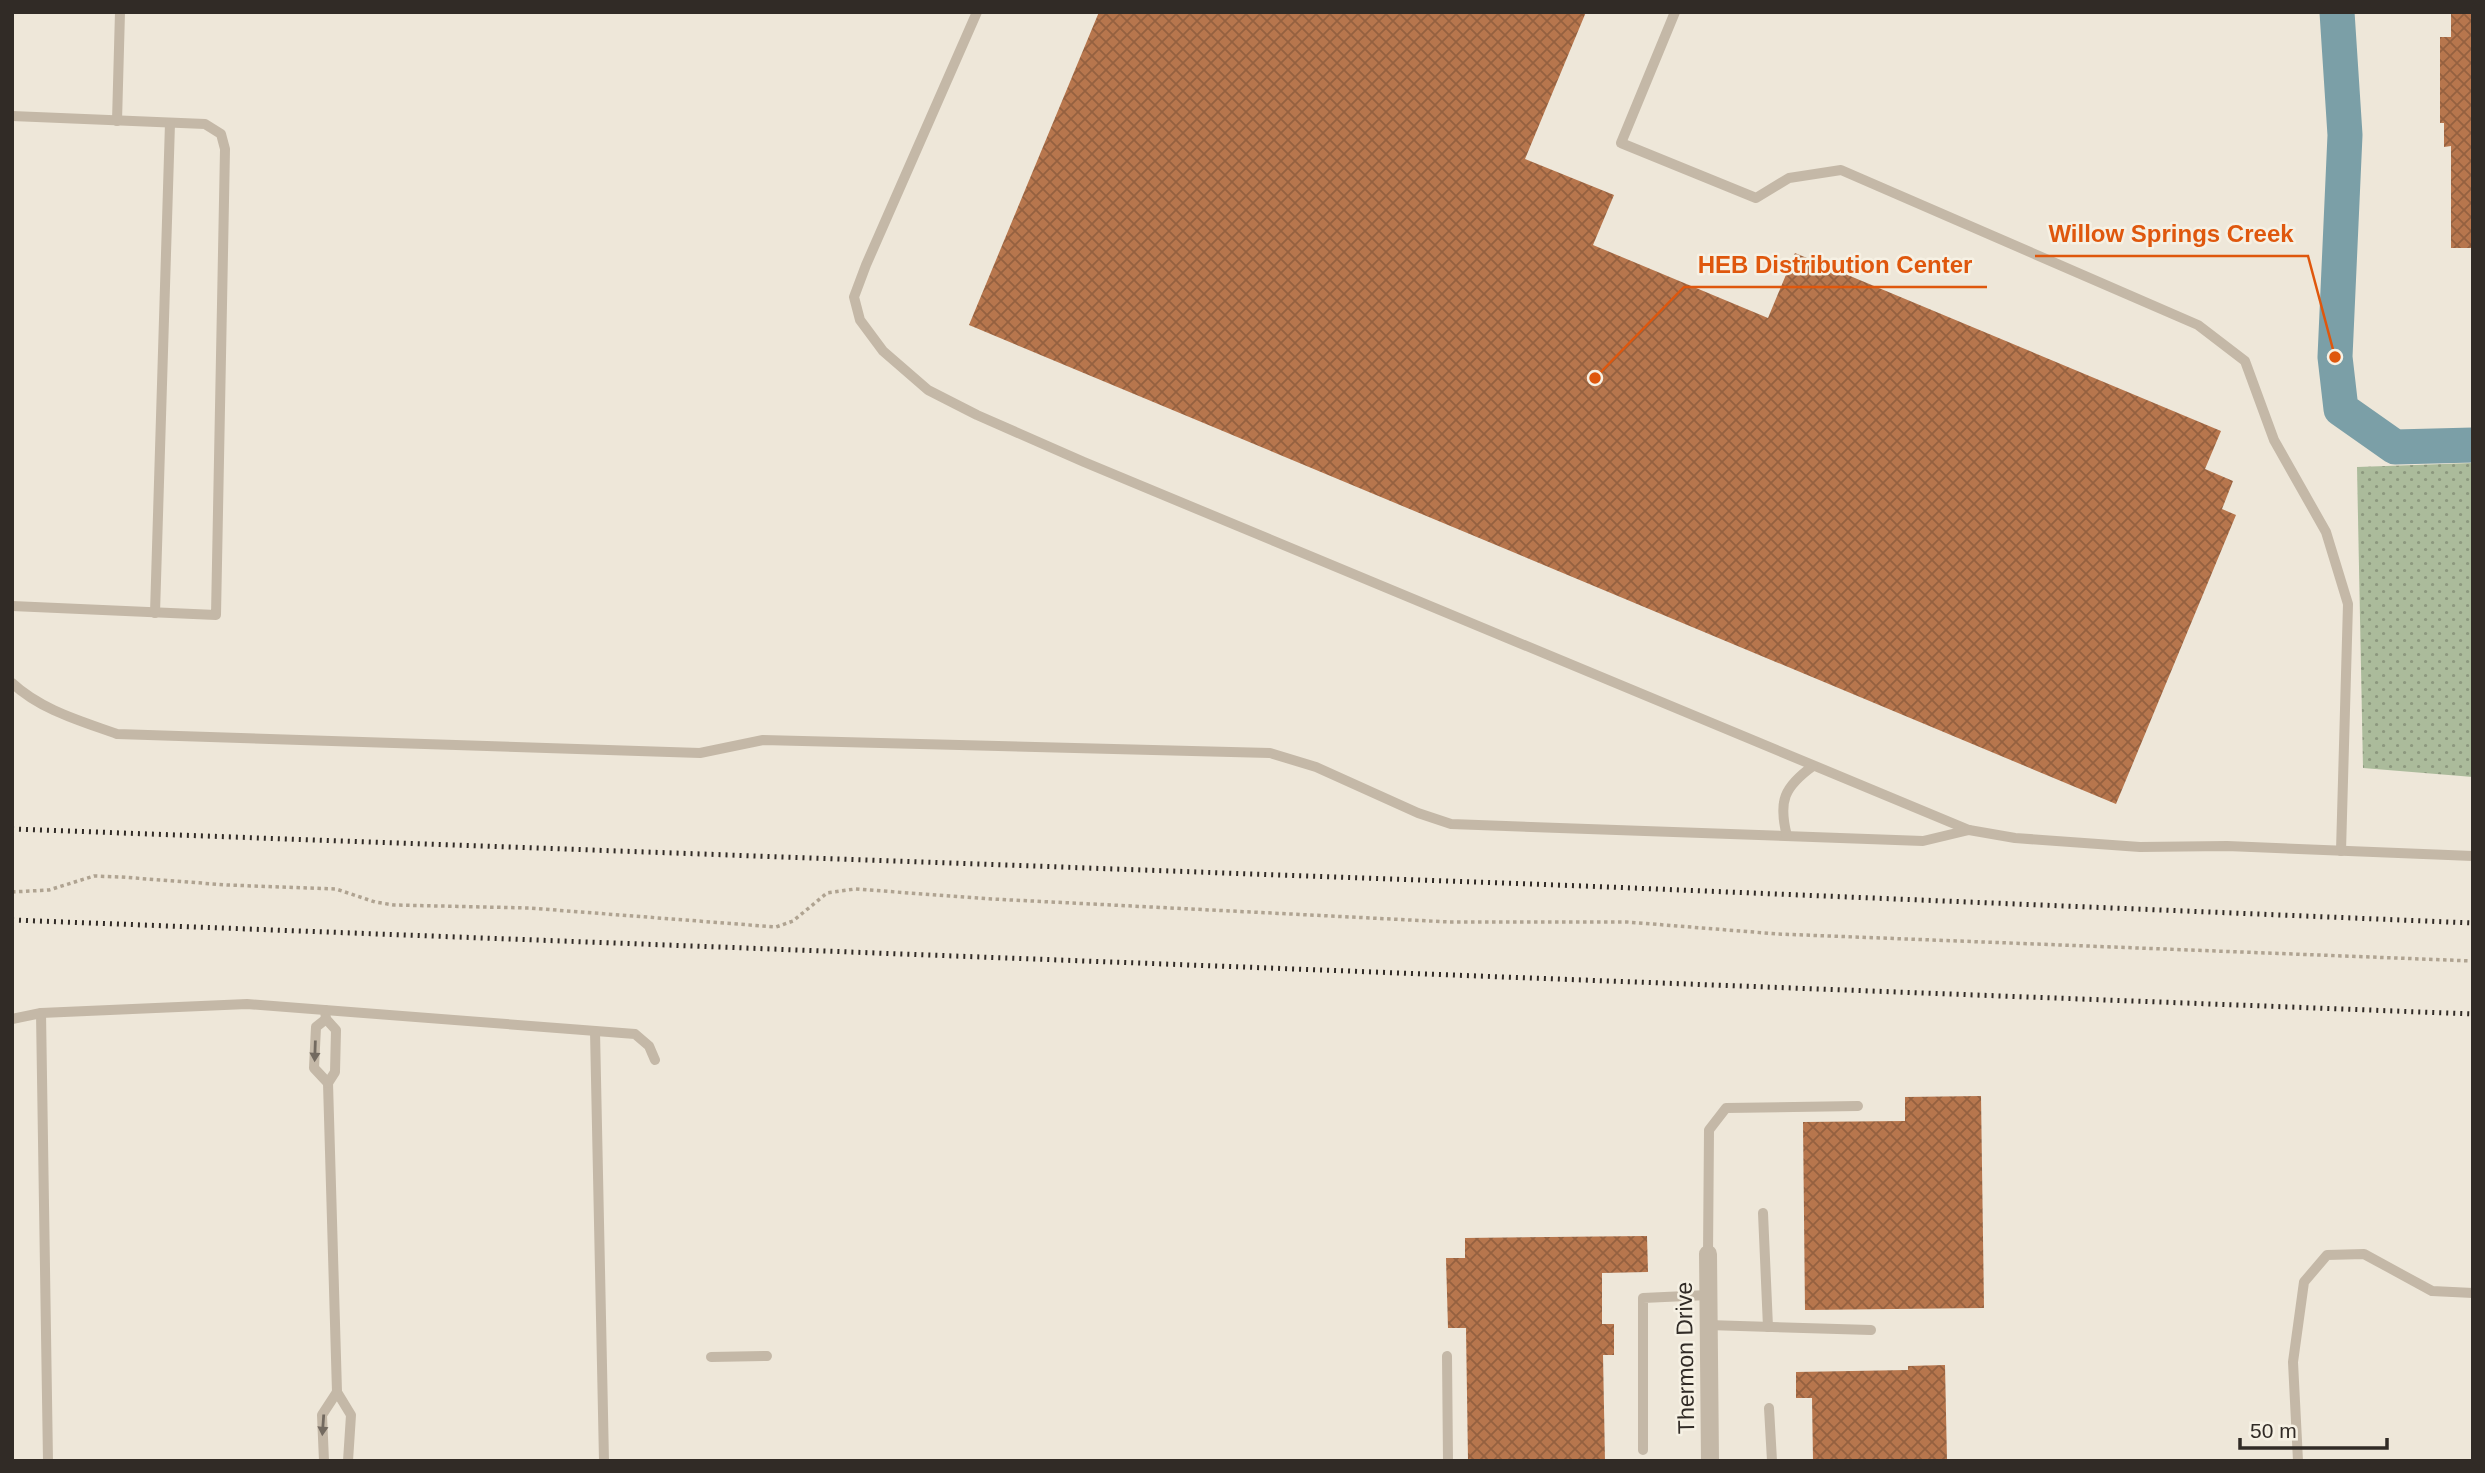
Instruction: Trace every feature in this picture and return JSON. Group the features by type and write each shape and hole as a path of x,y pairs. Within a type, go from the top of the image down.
{"street":[{"name":"Thermon Drive","path":"1707,1254 1710,1461"}],"lane":[{"path":"117,121 120,12"},
{"path":"977,12 854,297 860,320 883,351 928,390 977,415 1969,830 2015,838 2140,847 2227,846 2473,856"},
{"path":"1675,12 1621,143 1756,198 1789,178 1841,170 2199,325 2245,361 2274,440 2326,532 2348,604 2341,851"},
{"path":"12,117 205,124 221,134 225,149 216,615 12,606"},
{"path":"155,612 170,123"},
{"path":"12,683 26,696 68,717 117,734 700,753 763,740 1269,753 1316,767 1418,813 1451,824 1923,841 1969,830"},
{"path":"1787,836 1782,818 1782,799 1795,779 1813,766"},
{"path":"12,1019 41,1013 247,1004 325,1015 635,1034 649,1046 655,1060"},
{"path":"41,1013 48,1461"},
{"path":"325,1015 316,1027 314,1068 328,1083"},
{"path":"325,1015 336,1030 335,1072 328,1083 337,1392 351,1415 348,1461"},
{"path":"595,1031 604,1461"},
{"path":"1707,1254 1709,1130 1726,1108 1858,1106"},
{"path":"1763,1213 1768,1327"},
{"path":"2298,1461 2293,1362 2304,1282 2328,1255 2364,1254 2432,1291 2473,1293"},
{"path":"1643,1450 1643,1298 1708,1295"},
{"path":"1709,1325 1871,1330"},
{"path":"711,1357 767,1356"},
{"path":"1447,1356 1448,1461"},
{"path":"324,1461 322,1415 337,1392"},
{"path":"1769,1408 1772,1461"}],"path":[{"path":"12,892 49,890 94,876 121,877 228,886 336,888 375,902 394,905 529,908 776,927 793,921 827,893 855,889 992,899 1437,921 1628,922 1778,934 2473,961"}],"green space":[{"path":"2473,463 2473,777 2363,768 2357,467"}],"building":[{"path":"1099,12 1586,12 1525,159 1614,195 1593,245 1768,318 1795,253 2221,431 2205,469 2233,481 2222,509 2236,515 2116,804 969,325"},
{"path":"2451,12 2473,12 2473,248 2451,248 2451,146 2444,147 2444,123 2440,123 2440,37 2451,37"},
{"path":"1981,1096 1984,1308 1805,1310 1803,1122 1905,1121 1905,1097"},
{"path":"1647,1236 1648,1272 1602,1273 1602,1324 1614,1324 1614,1355 1603,1355 1605,1461 1468,1461 1466,1328 1448,1328 1446,1258 1465,1258 1465,1238"},
{"path":"1945,1365 1947,1461 1813,1461 1812,1398 1796,1398 1796,1372 1908,1370 1908,1366"}],"waterway":[{"path":"2337,12 2345,135 2335,357 2341,409 2395,447 2473,445"}],"railway":[{"path":"12,829 1584,886 2473,923"},
{"path":"12,920 2473,1014"}],"place":[{"name":"Willow Springs Creek","path":"2335,357"},
{"name":"HEB Distribution Center","path":"1595,378"}]}
